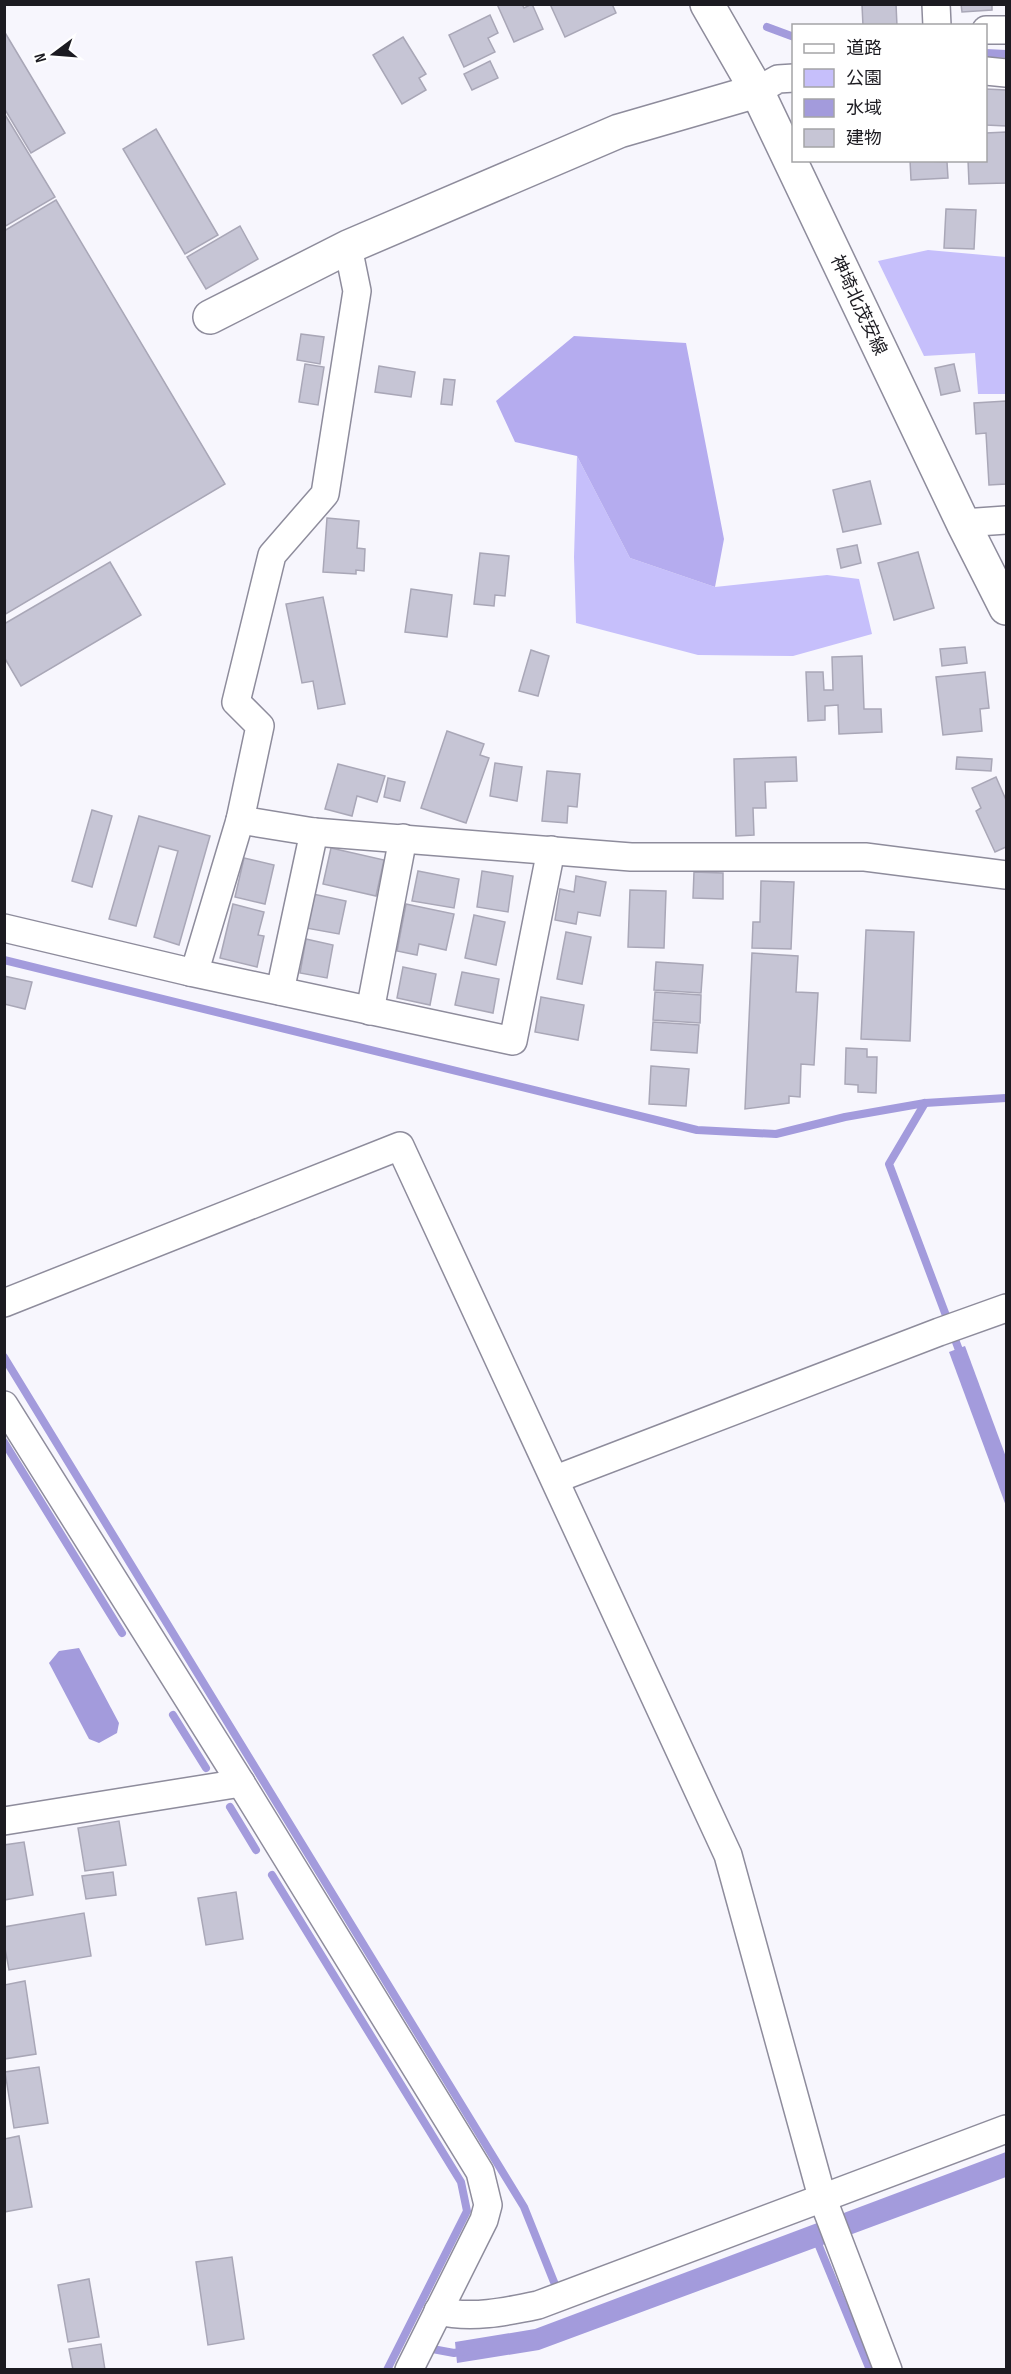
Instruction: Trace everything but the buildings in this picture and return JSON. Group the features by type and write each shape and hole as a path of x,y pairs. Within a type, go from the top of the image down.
{"main road":[{"name":"神埼北茂安線","path":"707,4 757,91 963,523 1006,608"},
{"path":"210,317 348,247 619,131 757,91"}],"street":[{"path":"936,4 937,24"},
{"path":"987,30 1006,30"},
{"path":"987,72 1006,73"},
{"path":"757,91 777,79 792,78"},
{"path":"190,972 196,967 240,820 260,726 236,702 272,555 325,494 357,291 348,247"},
{"path":"963,523 1006,520"},
{"path":"240,820 314,832 631,857 865,857 1006,875"},
{"path":"280,991 314,832"},
{"path":"370,1011 403,838"},
{"path":"4,928 190,972 513,1041 551,850"},
{"path":"4,1303 400,1146 728,1855 825,2205 888,2370"},
{"path":"556,1479 1006,1308"},
{"path":"4,1405 241,1783 480,2172 488,2205 484,2220 417,2353"},
{"path":"4,1821 241,1783"},
{"path":"438,2311 459,2316 506,2312 538,2305 825,2205 1006,2130"}],"green space":[{"path":"928,250 1006,257 1006,394 978,394 975,353 924,356 878,261"},
{"path":"577,456 630,558 715,587 827,575 859,579 872,634 793,656 698,655 576,623 574,557"}],"shaded area":[{"path":"574,336 686,343 724,539 715,587 630,558 577,456 515,442 496,401"}],"water":[{"path":"965,1346 1006,1457 1006,1506 949,1352"},
{"path":"79,1648 119,1723 117,1733 99,1743 89,1739 49,1663 59,1651"},
{"path":"1006,2152 1006,2177 539,2350 457,2363 455,2342 535,2329"}],"waterway":[{"path":"767,27 792,36"},
{"path":"987,53 1006,54"},
{"path":"4,960 697,1130 776,1134 845,1117 925,1103 1006,1098"},
{"path":"925,1103 889,1164 962,1358"},
{"path":"4,1357 524,2207 554,2282"},
{"path":"4,1442 122,1633"},
{"path":"173,1715 206,1768"},
{"path":"230,1807 256,1850"},
{"path":"272,1875 461,2182 467,2211 387,2370"},
{"path":"819,2246 870,2370"},
{"path":"427,2348 454,2353 465,2351"}]}
